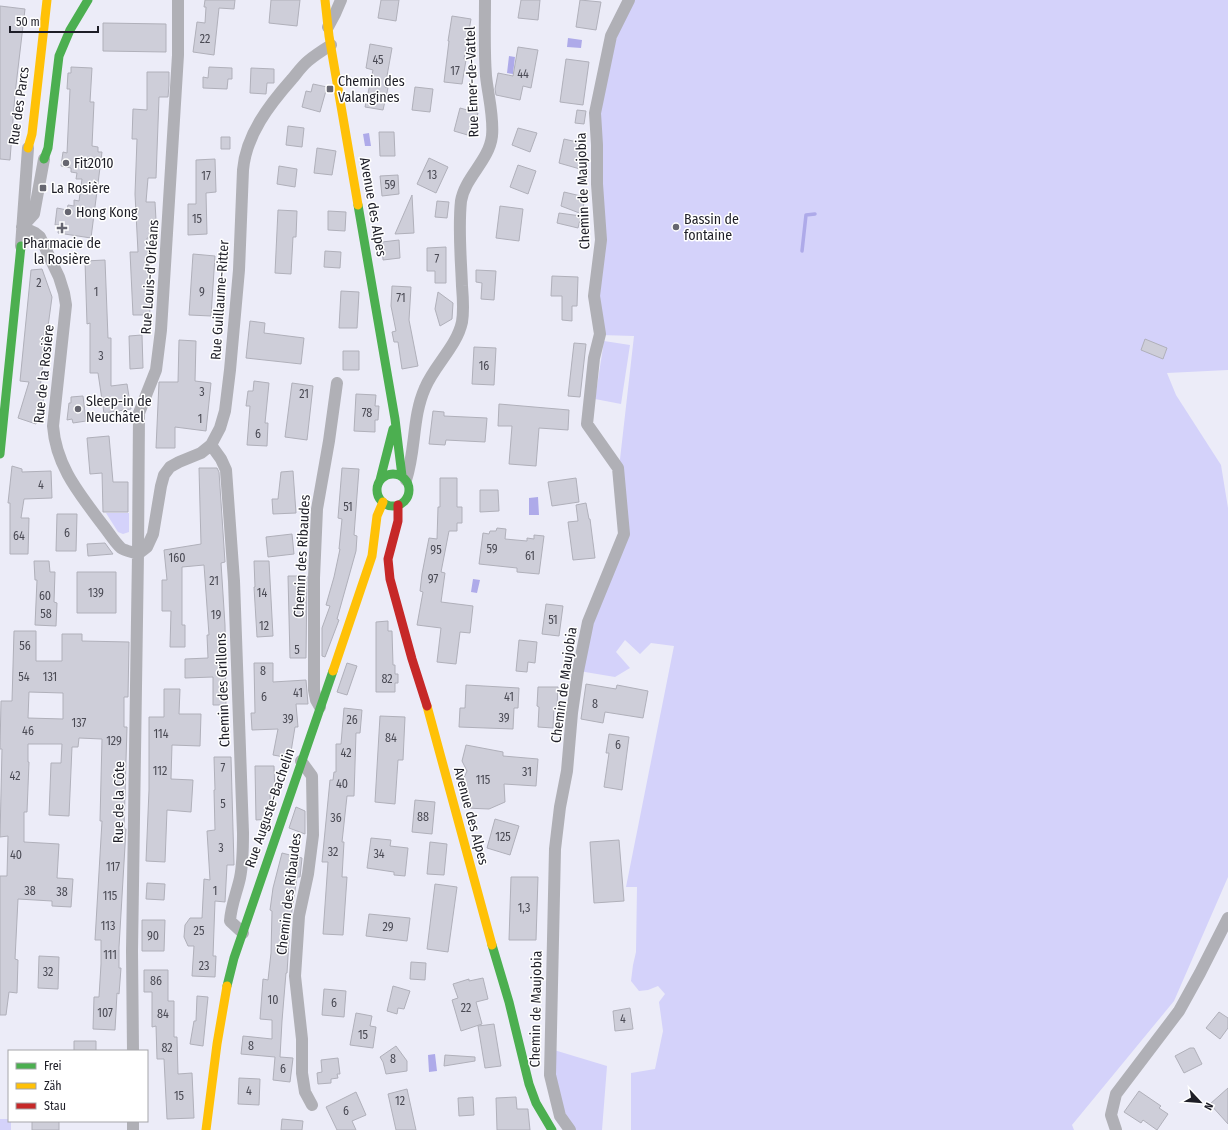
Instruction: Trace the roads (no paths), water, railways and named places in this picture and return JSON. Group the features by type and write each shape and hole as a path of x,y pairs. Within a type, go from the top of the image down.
{"main road":[{"name":"Rue des Parcs","path":"28,148 32,134 47,0"},
{"path":"44,159 48,148 59,56 70,30 88,0"},
{"name":"Avenue des Alpes","path":"325,0 328,27 404,478"},
{"name":"Rue des Parcs","path":"0,454 21,246"},
{"name":"Avenue des Alpes","path":"380,480 395,419"},
{"path":"388,474 398,474 404,478 410,489 409,494 403,503 398,505 388,505 383,502 378,494 380,480 388,474"},
{"name":"Rue Auguste-Bachelin","path":"206,1130 229,975 242,933 372,556 377,516 383,502"},
{"name":"Avenue des Alpes","path":"398,505 398,521 388,559 390,579 435,734 481,906 509,1002 529,1084 536,1103 552,1130"}],"street":[{"name":"Rue Louis-d'Orléans","path":"138,554 139,413 156,370 162,330 178,55 178,0"},
{"path":"328,27 341,0"},
{"name":"Rue Emer-de-Vattel","path":"404,478 410,467 417,412 425,388 457,337 462,323 463,308 460,222 462,200 468,182 488,152 492,136 486,74 485,0"},
{"name":"Chemin de Maujobia","path":"570,1130 560,1116 550,1075 555,849 560,807 567,771 572,714 578,671 588,622 624,534 618,468 587,424 594,358 600,334 594,296 601,240 597,184 595,113 612,36 629,0"},
{"name":"Rue Guillaume-Ritter","path":"138,554 147,547 153,534 164,475 170,467 201,453 210,445 220,428 225,412 239,270 243,170 246,154 258,125 280,92 307,61 331,45"},
{"name":"Rue des Parcs","path":"21,246 28,148"},
{"path":"26,166 37,165 44,159"},
{"path":"22,227 32,218 34,214 44,159"},
{"name":"Rue de la Rosière","path":"22,227 40,237 59,277 66,305 53,426 54,439 58,454 77,490 122,549 138,554"},
{"name":"Chemin des Ribaudes","path":"320,707 316,700 314,690 314,578 317,509 330,441 337,382"},
{"name":"Chemin des Grillons","path":"210,445 221,459 226,470 232,552 243,833 240,878 231,908 230,921 242,933"},
{"name":"Rue de la Côte","path":"133,1050 132,951 138,554"},
{"name":"Chemin des Ribaudes","path":"301,761 312,776 313,835 308,874 299,916 295,976 302,1039 302,1073 305,1092 312,1105"},
{"path":"1116,1130 1111,1115 1116,1094 1179,1010 1204,966 1228,918"}],"waterway":[{"path":"802,251 806,215 815,214"}],"place":[{"name":"Chemin des Valangines","path":"330,89"},
{"name":"Fit2010","path":"66,163"},
{"name":"La Rosière","path":"43,188"},
{"name":"Hong Kong","path":"68,212"},
{"name":"Bassin de fontaine","path":"676,227"},
{"name":"Pharmacie de la Rosière","path":"62,228"},
{"name":"Sleep-in de Neuchâtel","path":"78,409"}]}
